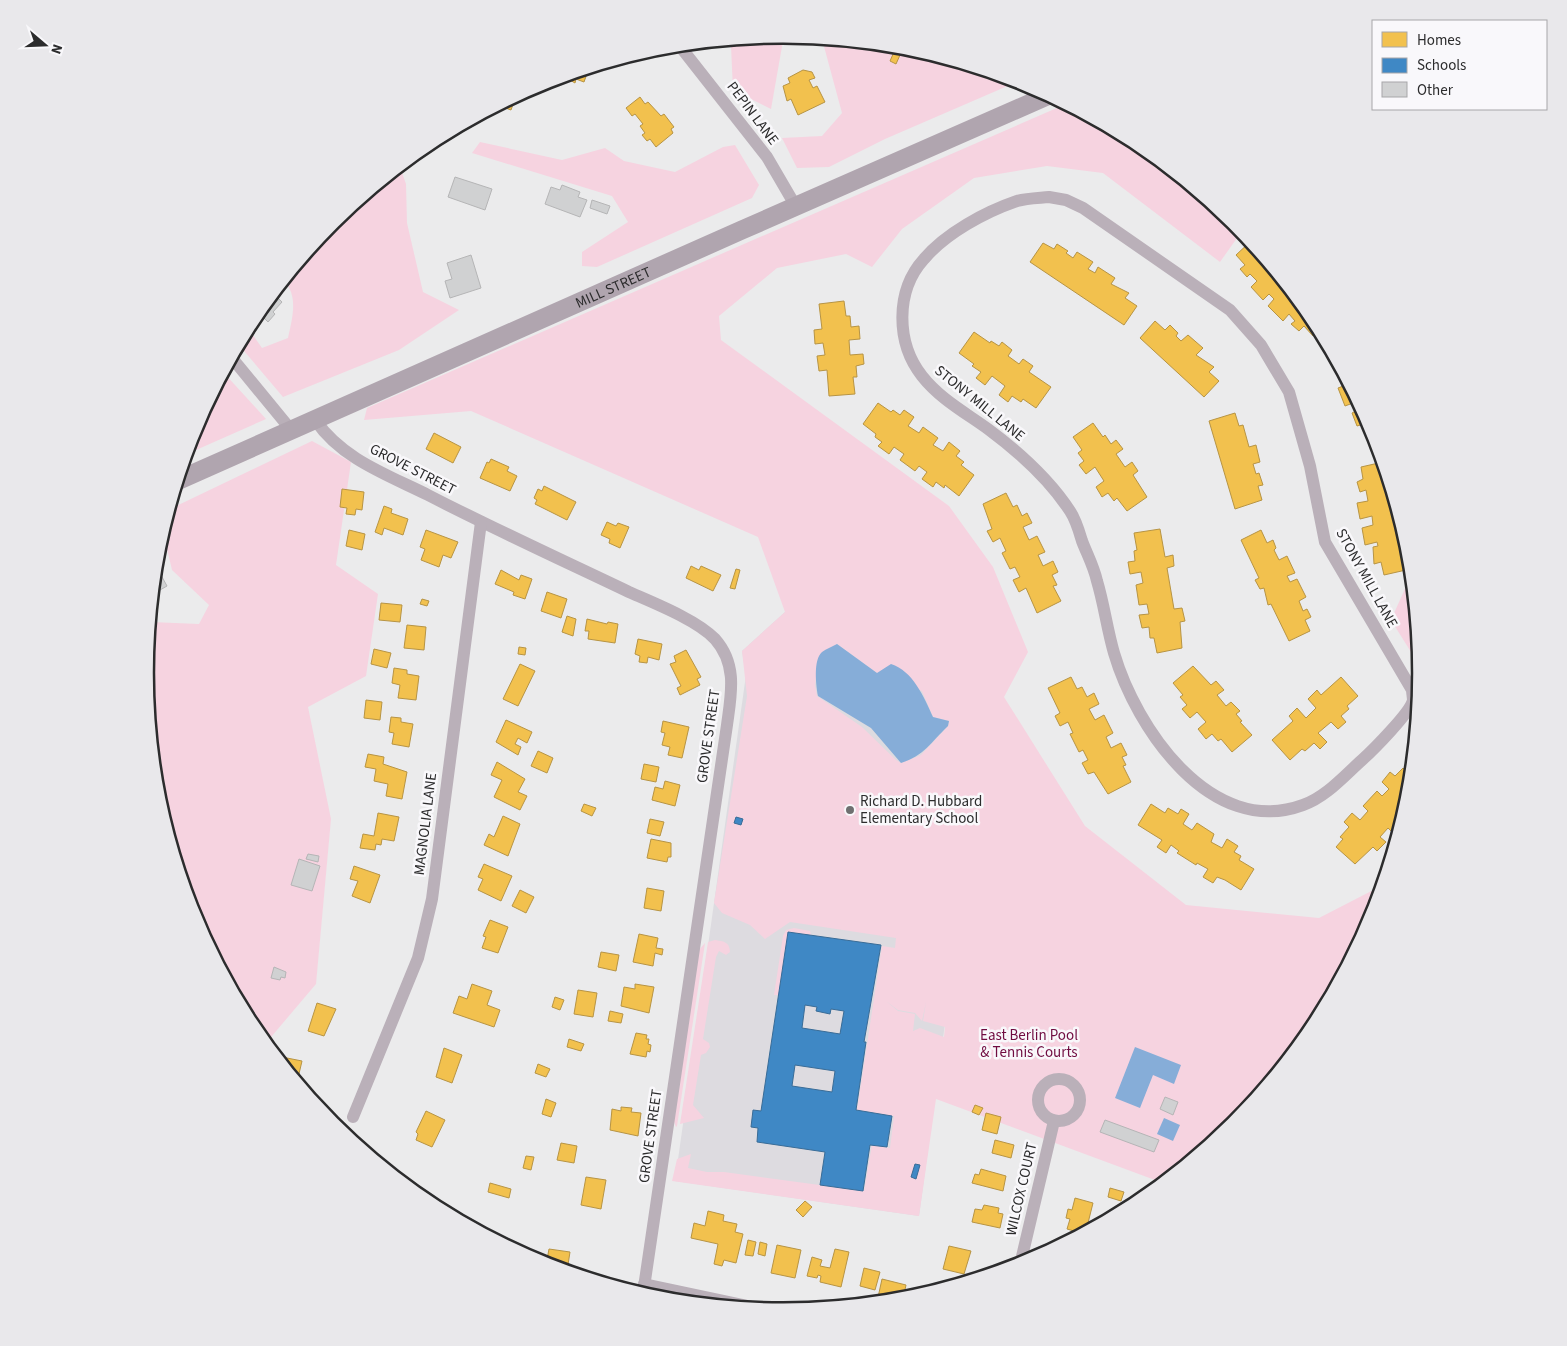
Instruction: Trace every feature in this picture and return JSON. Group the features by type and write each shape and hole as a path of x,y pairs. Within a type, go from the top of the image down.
{"main road":[{"name":"MILL STREET","path":"186,477 316,421 795,205 1040,99"}],"street":[{"name":"PEPIN LANE","path":"684,52 767,157 795,205"},
{"name":"STONY MILL LANE","path":"1411,712 1370,753 1323,795 1304,805 1286,810 1254,811 1211,794 1172,761 1135,708 1114,654 1097,579 1072,514 1046,479 990,430 951,404 922,376 905,345 901,320 905,295 916,268 936,245 978,219 1018,201 1049,197 1066,200 1083,208 1230,310 1261,345 1289,392 1310,466 1325,542 1412,684"},
{"path":"236,363 292,431"},
{"name":"GROVE STREET","path":"316,421 328,438 352,456 481,522 676,614 715,639 731,668 732,682 728,717 643,1286"},
{"name":"MAGNOLIA LANE","path":"353,1117 418,958 432,899 481,522"},
{"name":"WILCOX COURT","path":"1022,1255 1054,1121"}],"shaded area":[{"name":"Richard D. Hubbard Elementary School","path":"785,612 989,698 919,1216 675,1181 746,675 742,651"}],"green space":[{"path":"782,44 771,109 733,90 731,46"},
{"path":"824,45 866,49 906,56 946,65 1008,86 885,139 829,167 797,168 782,138 822,136 842,113"},
{"name":"East Berlin Pool & Tennis Courts","path":"1058,107 1098,128 1133,150 1167,174 1198,200 1237,238 1220,262 1103,173 1047,166 974,178 902,229 872,267 846,254 777,268 719,316 721,340 949,506 993,567 1028,652 1004,697 1085,826 1186,905 1319,918 1374,890 1348,951 1307,1023 1257,1088 1198,1146 1155,1180 936,1099 919,1216 672,1181 677,1159 691,1154 688,1168 707,1172 724,1172 864,1191 872,1145 890,1148 894,1116 857,1110 882,946 895,948 896,938 790,922 765,939 750,925 722,913 714,903 747,696 742,651 785,612 758,537 471,411 364,420 367,408","holes":["837,644 877,673 922,691 933,717 949,721 948,726 921,755 901,763 862,727 817,696 815,685 819,658","886,1001 898,1010 915,1013 922,1021 926,1002 923,1021 945,1027 944,1037 920,1028 913,1031 915,1014 898,1011"]},
{"path":"480,142 562,160 605,148 624,161 675,172 723,147 735,145 759,185 752,198 597,267 582,266 582,252 628,222 612,196 472,153"},
{"path":"402,173 406,184 407,223 423,292 459,310 399,350 283,397 244,350 253,335 262,348 288,338 293,308 292,294 288,285 310,258 339,228"},
{"path":"228,378 266,419 195,450 202,432"},
{"path":"312,441 351,462 336,565 378,594 366,676 308,707 331,819 316,984 271,1038 239,988 202,914 176,836 166,796 156,714 154,673 157,622 199,624 209,605 172,570 167,547 177,505"},
{"path":"1406,586 1412,654 1391,620"},
{"path":"794,928 810,931 811,935 788,932 779,995 774,995 783,936 786,930"},
{"path":"715,940 727,944 730,952 726,955 719,951 716,957 703,1039 709,1043 710,1047 706,1053 701,1055 693,1105 704,1118 680,1124 708,942"},
{"path":"705,943 676,1127 674,1122 699,950"}],"water":[{"path":"837,644 877,673 891,664 906,672 926,701 933,717 949,721 948,726 916,757 901,763 871,728 818,696 817,661 822,652"},
{"path":"1135,1047 1181,1065 1174,1084 1153,1075 1140,1108 1115,1098"},
{"path":"1164,1118 1180,1125 1173,1141 1157,1134"}],"building: Homes":[{"path":"893,54 900,55 896,64 890,61"},
{"path":"803,70 812,72 815,78 809,80 813,88 817,86 825,102 798,115 791,99 787,101 783,86 790,83 788,78"},
{"path":"586,75 584,82 576,79 575,83 571,81 581,77"},
{"path":"640,97 645,104 648,102 661,116 664,114 674,127 671,129 673,133 656,147 650,139 647,141 642,135 645,133 640,126 643,124 635,114 632,116 626,108"},
{"path":"1043,243 1054,249 1057,244 1068,251 1066,253 1073,258 1077,252 1093,262 1088,269 1095,273 1098,267 1115,278 1111,284 1129,293 1125,298 1137,306 1124,325 1030,262"},
{"path":"1246,246 1283,290 1314,335 1313,336 1304,326 1299,331 1291,324 1295,321 1289,314 1283,321 1268,306 1274,299 1269,294 1263,300 1251,287 1257,281 1250,274 1247,277 1240,269 1245,265 1236,255"},
{"path":"844,301 846,316 850,316 851,327 859,326 860,339 849,340 850,355 863,354 864,364 856,366 857,377 853,377 855,394 829,396 827,370 819,371 817,356 825,355 823,343 815,344 814,330 822,329 819,304"},
{"path":"1155,321 1165,330 1170,325 1178,333 1176,336 1181,341 1188,335 1203,348 1196,355 1214,367 1209,372 1219,381 1204,397 1140,338"},
{"path":"974,332 990,343 991,341 999,346 1002,342 1012,350 1008,356 1019,364 1023,359 1033,366 1029,372 1051,387 1036,408 1023,399 1021,402 1012,396 1008,402 999,395 1005,386 992,376 985,385 976,378 981,372 959,353"},
{"path":"1343,386 1352,403 1345,406 1338,388"},
{"path":"878,403 891,412 893,410 900,415 904,410 914,417 908,426 919,433 923,427 938,438 933,445 943,451 949,442 960,451 956,456 964,462 961,465 974,475 959,496 945,485 944,488 936,482 933,487 922,479 927,472 919,466 915,471 900,460 904,454 894,447 889,454 878,446 882,442 875,437 876,434 863,424"},
{"path":"1355,411 1362,425 1357,426 1352,413"},
{"path":"1235,413 1239,426 1243,425 1249,447 1256,445 1260,462 1253,464 1256,474 1259,473 1263,485 1258,486 1262,500 1235,509 1209,421"},
{"path":"1093,423 1103,437 1105,435 1111,444 1116,440 1123,449 1116,454 1125,467 1132,462 1138,471 1133,475 1147,497 1127,511 1117,498 1114,501 1108,493 1102,497 1096,487 1104,481 1095,467 1086,474 1079,465 1084,461 1078,453 1082,450 1073,437"},
{"path":"434,433 461,447 453,463 426,449"},
{"path":"491,459 509,467 507,471 517,476 510,491 480,478 487,462 489,463"},
{"path":"1376,464 1391,510 1404,570 1384,575 1381,562 1374,564 1373,547 1378,546 1377,542 1365,545 1362,528 1373,525 1372,516 1360,519 1357,503 1368,501 1366,490 1360,492 1357,482 1363,479 1361,467"},
{"path":"544,486 576,502 567,520 535,504 537,500 534,498 538,489 542,491"},
{"path":"342,489 364,492 362,510 356,509 355,515 346,514 347,508 340,507"},
{"path":"1006,493 1013,507 1017,505 1022,516 1027,513 1032,523 1023,527 1029,540 1037,536 1045,552 1038,555 1043,566 1053,561 1058,572 1052,575 1057,585 1053,586 1061,601 1037,613 1026,588 1019,592 1013,580 1020,577 1015,567 1010,569 1002,553 1006,551 1000,538 993,542 987,531 992,529 983,504"},
{"path":"384,506 392,509 391,513 408,519 403,535 384,528 382,535 375,532"},
{"path":"607,522 616,526 618,523 629,527 620,548 609,543 610,539 601,535"},
{"path":"1160,529 1165,557 1173,555 1174,566 1167,568 1174,609 1182,608 1185,621 1180,622 1182,648 1157,653 1154,638 1150,638 1149,627 1142,628 1139,615 1149,614 1147,604 1139,605 1136,585 1143,583 1141,572 1130,574 1128,562 1135,561 1134,551 1137,550 1134,533"},
{"path":"349,530 365,534 362,550 346,546"},
{"path":"426,530 458,542 451,558 443,555 439,567 421,560 425,549 420,547"},
{"path":"1261,530 1267,543 1273,540 1276,548 1274,550 1279,560 1287,556 1295,573 1287,576 1290,582 1297,579 1306,597 1299,601 1303,611 1307,609 1311,617 1305,620 1310,631 1289,641 1271,604 1268,605 1264,588 1260,589 1255,580 1259,578 1241,540"},
{"path":"691,566 699,570 701,566 721,575 713,591 686,578"},
{"path":"736,569 740,570 735,589 730,588"},
{"path":"501,570 519,580 521,575 532,579 525,599 513,595 514,592 495,584"},
{"path":"547,592 567,599 561,618 541,611"},
{"path":"422,599 429,601 427,606 420,604"},
{"path":"381,603 402,605 400,622 379,620"},
{"path":"567,616 576,619 573,636 562,632"},
{"path":"587,619 607,624 608,622 618,624 615,643 588,639 589,631 585,631"},
{"path":"407,625 426,627 424,650 404,648"},
{"path":"638,639 662,644 659,660 648,657 647,663 639,662 640,656 635,654"},
{"path":"519,647 526,648 525,655 518,654"},
{"path":"374,649 391,653 387,668 371,664"},
{"path":"686,650 701,677 697,679 700,685 680,695 677,688 681,686 670,664 676,662 674,656"},
{"path":"520,664 535,671 518,706 503,699"},
{"path":"1193,666 1211,685 1216,681 1224,690 1217,695 1226,706 1231,702 1240,711 1236,714 1242,721 1240,722 1252,735 1232,752 1221,739 1218,741 1212,734 1206,739 1198,729 1206,722 1197,712 1190,718 1182,709 1187,705 1180,697 1183,695 1173,683"},
{"path":"394,668 407,670 407,674 419,676 416,700 398,698 400,685 392,683"},
{"path":"1071,677 1077,689 1082,687 1087,697 1094,693 1099,704 1089,709 1095,720 1104,715 1113,733 1106,737 1111,748 1121,743 1127,755 1122,757 1126,765 1123,766 1131,782 1108,794 1094,772 1088,774 1082,763 1088,760 1083,750 1079,752 1070,734 1073,733 1068,722 1060,726 1055,716 1060,713 1048,688"},
{"path":"1341,677 1358,696 1347,706 1349,709 1341,716 1346,722 1338,729 1331,722 1318,733 1327,742 1320,749 1314,743 1305,751 1302,749 1290,760 1272,740 1293,721 1289,716 1297,708 1306,718 1316,708 1308,699 1317,690 1321,695"},
{"path":"366,700 382,702 380,720 364,718"},
{"path":"391,717 401,718 401,722 413,724 409,747 392,744 394,733 389,732"},
{"path":"506,720 532,732 527,743 518,738 515,744 521,747 518,755 496,742"},
{"path":"663,721 689,727 682,758 668,755 670,747 662,745 665,733 661,732"},
{"path":"538,751 553,758 547,773 531,766"},
{"path":"368,754 384,757 383,764 407,772 402,799 386,796 388,784 374,781 376,769 365,767"},
{"path":"497,762 525,779 518,792 527,796 520,810 494,797 502,780 491,775"},
{"path":"644,764 659,767 656,782 641,779"},
{"path":"1403,768 1405,770 1401,796 1392,832 1388,828 1380,837 1386,842 1377,851 1373,847 1355,864 1336,847 1343,839 1340,837 1349,827 1344,822 1352,813 1360,820 1368,811 1363,806 1377,791 1382,796 1389,789 1382,782 1390,772 1395,776"},
{"path":"665,781 680,785 675,806 652,800 655,787 663,789"},
{"path":"584,804 596,808 592,816 581,811"},
{"path":"1151,804 1165,813 1168,808 1178,814 1181,809 1189,814 1183,824 1192,830 1197,823 1214,834 1211,842 1222,848 1227,839 1238,846 1234,852 1241,856 1239,860 1254,869 1241,890 1217,877 1213,883 1203,877 1208,869 1197,863 1196,865 1177,853 1179,851 1171,845 1166,853 1157,847 1162,840 1138,825"},
{"path":"378,813 399,817 394,841 382,839 381,845 376,844 375,850 360,848 363,834 374,836"},
{"path":"503,816 520,824 508,856 484,845 489,834 494,837"},
{"path":"650,819 664,822 660,836 647,833"},
{"path":"651,839 671,843 671,857 668,857 667,862 647,858"},
{"path":"484,864 512,876 501,901 478,890 483,879 478,877"},
{"path":"354,866 380,875 370,903 352,896 358,881 350,879"},
{"path":"647,888 664,891 661,911 644,908"},
{"path":"520,890 534,897 526,913 512,906"},
{"path":"490,920 508,927 498,953 482,948 486,937 483,936"},
{"path":"639,934 658,938 656,948 663,949 662,955 655,953 653,966 633,962"},
{"path":"601,952 619,955 616,971 598,967"},
{"path":"472,984 492,991 487,1005 500,1010 494,1027 453,1013 459,996 467,999"},
{"path":"635,984 654,987 649,1013 621,1006 624,987 635,989"},
{"path":"578,990 597,993 593,1017 574,1014"},
{"path":"555,997 564,1000 560,1010 552,1007"},
{"path":"317,1003 336,1009 324,1036 308,1031"},
{"path":"610,1011 623,1014 621,1023 608,1021"},
{"path":"636,1033 647,1035 646,1039 649,1039 648,1044 651,1045 650,1052 647,1051 646,1057 630,1054"},
{"path":"569,1039 584,1044 581,1051 567,1047"},
{"path":"444,1048 462,1055 452,1083 436,1077"},
{"path":"285,1058 302,1061 299,1074"},
{"path":"538,1064 550,1069 546,1077 535,1073"},
{"path":"546,1099 556,1103 551,1117 542,1114"},
{"path":"975,1105 983,1108 979,1115 972,1112"},
{"path":"621,1107 632,1108 631,1112 641,1113 638,1136 610,1130 612,1109 621,1111"},
{"path":"426,1111 445,1120 432,1147 416,1140 418,1134 416,1132"},
{"path":"986,1113 1001,1117 997,1134 982,1130"},
{"path":"995,1140 1014,1145 1011,1158 992,1153"},
{"path":"561,1143 577,1146 574,1163 557,1160"},
{"path":"526,1156 534,1157 531,1170 523,1168"},
{"path":"981,1169 1006,1176 1003,1191 972,1183 975,1174 979,1175"},
{"path":"586,1177 606,1180 601,1209 581,1205"},
{"path":"490,1183 511,1189 509,1198 488,1192"},
{"path":"1110,1188 1124,1192 1121,1201 1108,1197"},
{"path":"1075,1198 1093,1203 1088,1223 1074,1231 1067,1229 1070,1219 1066,1218 1068,1209 1072,1210"},
{"path":"805,1201 812,1207 803,1217 796,1210"},
{"path":"984,1205 999,1208 998,1213 1003,1214 1000,1228 972,1222 975,1209 982,1210"},
{"path":"708,1211 724,1215 723,1221 737,1224 735,1232 743,1234 736,1263 724,1260 722,1266 714,1264 718,1244 691,1238 694,1223 705,1226"},
{"path":"748,1240 756,1242 753,1256 745,1255"},
{"path":"760,1242 767,1244 765,1256 758,1254"},
{"path":"777,1245 801,1250 795,1278 771,1273"},
{"path":"949,1246 971,1251 964,1274 943,1269"},
{"path":"549,1249 570,1252 568,1264 548,1256"},
{"path":"835,1249 849,1252 841,1287 820,1282 821,1276 818,1275 817,1278 807,1276 812,1257 822,1260 820,1266 830,1268"},
{"path":"864,1268 880,1272 875,1290 860,1286"},
{"path":"882,1279 906,1285 905,1290 879,1295"}],"building: Schools":[{"path":"736,817 743,819 741,825 734,823"},
{"path":"788,932 881,945 864,1042 866,1042 856,1110 892,1116 887,1147 870,1145 863,1191 820,1185 825,1152 757,1142 758,1128 751,1127 753,1110 761,1111","holes":["805,1005 817,1007 816,1011 830,1014 831,1009 844,1011 840,1034 802,1028","795,1065 835,1071 832,1092 792,1086"]},
{"path":"915,1164 920,1165 916,1179 911,1177"}],"building: Other":[{"path":"455,177 492,189 485,210 448,197"},
{"path":"562,185 580,192 578,197 587,200 580,217 545,204 551,187 560,190"},
{"path":"592,200 610,206 607,214 590,208"},
{"path":"471,255 481,288 450,298 445,281 452,279 447,263"},
{"path":"278,298 282,302 273,312 275,314 268,322 264,318"},
{"path":"162,577 167,586 160,590"},
{"path":"308,854 319,856 318,862 306,859"},
{"path":"299,859 320,866 312,891 291,885"},
{"path":"274,967 286,972 285,978 281,977 280,980 271,978"},
{"path":"1165,1097 1178,1102 1173,1115 1160,1109"},
{"path":"1105,1120 1159,1140 1154,1152 1100,1132"}],"place":[{"name":"Richard D. Hubbard Elementary School","path":"850,810"}]}
